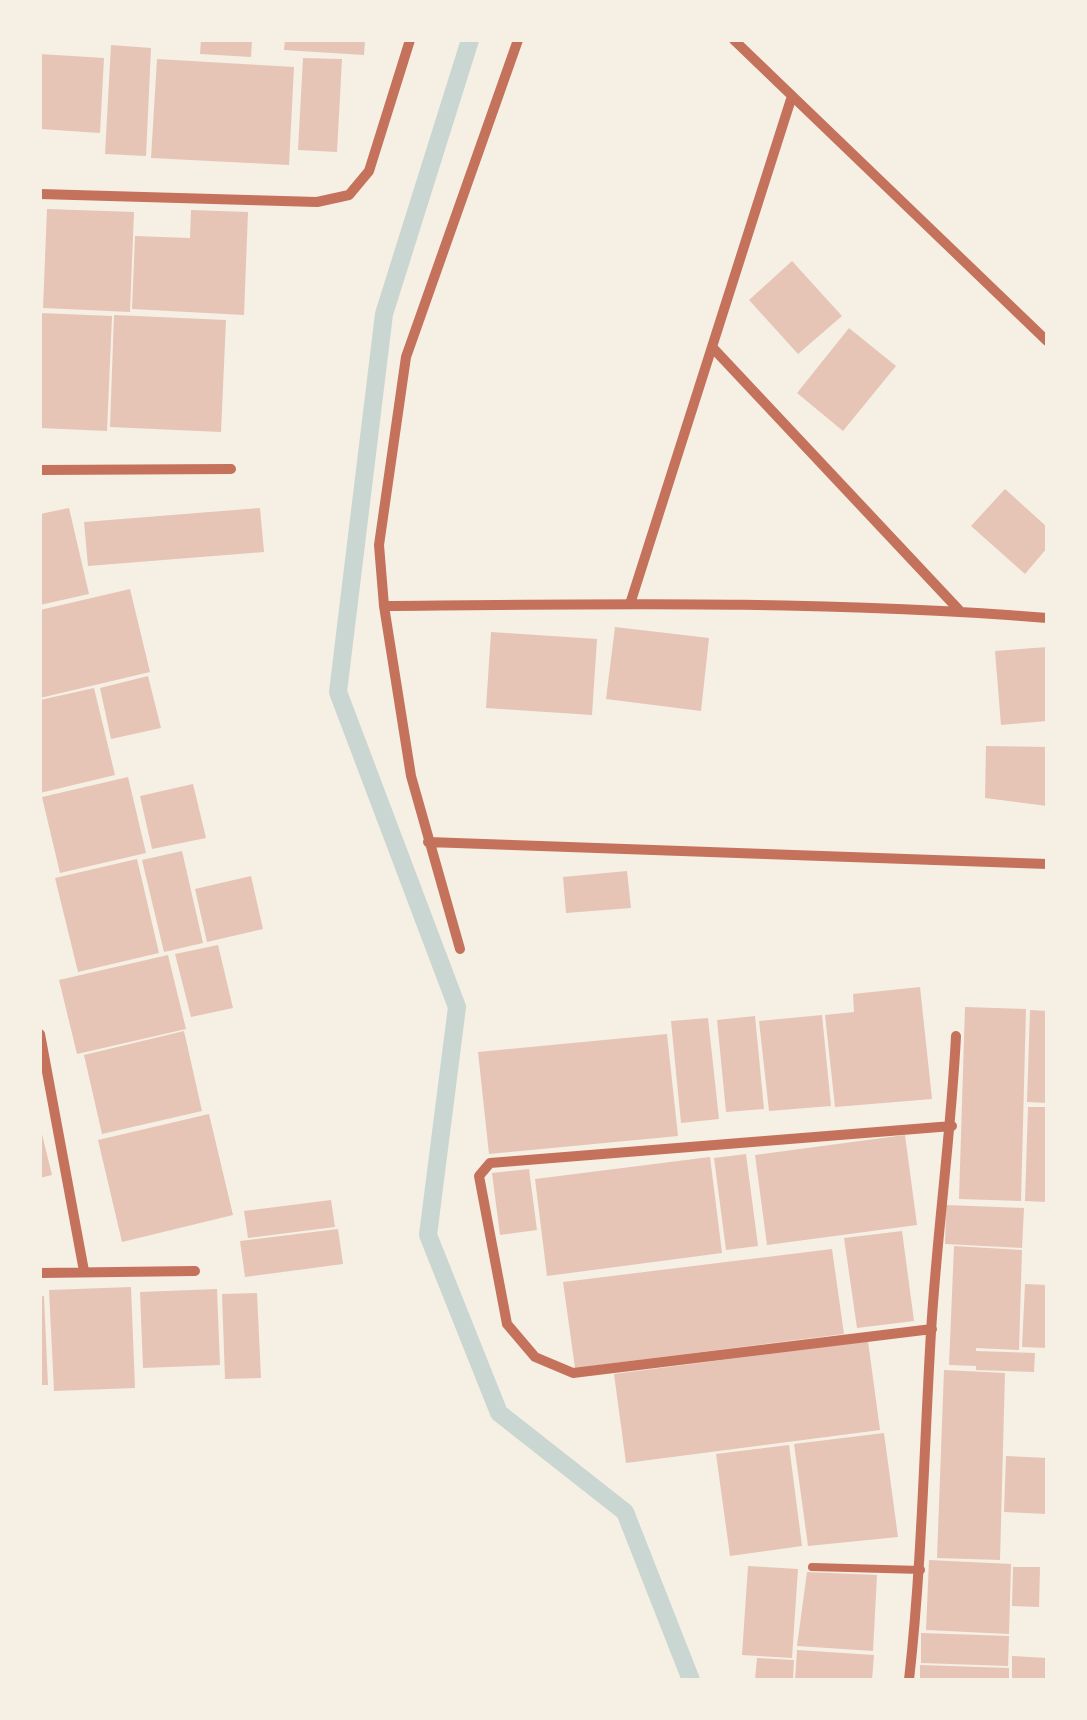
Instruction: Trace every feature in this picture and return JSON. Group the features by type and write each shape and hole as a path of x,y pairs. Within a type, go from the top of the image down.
{"street":[{"path":"40,194 317,202 349,195 369,172 410,40"},
{"path":"460,949 411,776 384,606 379,545 406,357 518,40"},
{"path":"734,40 1047,341"},
{"path":"630,604 792,96"},
{"path":"712,347 959,610"},
{"path":"40,470 231,469"},
{"path":"384,606 630,604 959,610 1047,618"},
{"path":"428,842 1047,864"},
{"path":"40,1034 84,1271"},
{"path":"909,1680 921,1570 932,1329 952,1126 956,1036"},
{"path":"932,1329 574,1373 535,1357 507,1324 479,1176 490,1162 952,1126"},
{"path":"40,1273 196,1271"}],"lane":[{"path":"812,1568 921,1570"}],"building":[{"path":"201,40 252,40 251,57 200,54"},
{"path":"285,40 365,40 364,55 284,50"},
{"path":"111,45 151,48 146,156 105,154"},
{"path":"40,54 104,58 100,133 40,129"},
{"path":"303,58 342,59 337,152 298,150"},
{"path":"157,59 294,67 289,165 151,158"},
{"path":"47,209 134,212 130,312 43,308"},
{"path":"191,210 248,212 244,315 132,309 135,236 190,238"},
{"path":"792,261 842,316 798,354 749,300"},
{"path":"40,313 112,316 107,431 40,428"},
{"path":"114,315 226,320 221,432 110,427"},
{"path":"849,328 896,366 843,431 797,393"},
{"path":"1005,489 1047,527 1047,548 1025,574 971,526"},
{"path":"69,508 89,594 40,605 40,514"},
{"path":"260,508 264,552 88,566 84,522"},
{"path":"130,589 150,672 40,698 40,610"},
{"path":"615,627 709,638 701,711 606,699"},
{"path":"491,632 597,639 592,715 486,708"},
{"path":"1047,647 1047,721 1001,725 995,651"},
{"path":"148,676 161,728 111,739 100,688"},
{"path":"94,688 115,775 40,793 40,700"},
{"path":"986,746 1047,747 1047,806 985,798"},
{"path":"128,777 146,853 60,873 42,797"},
{"path":"193,784 206,838 152,849 140,796"},
{"path":"182,851 203,943 164,952 142,860"},
{"path":"137,859 159,953 78,972 55,878"},
{"path":"627,871 631,908 566,913 563,877"},
{"path":"251,876 263,929 207,942 195,889"},
{"path":"218,945 233,1008 191,1017 175,954"},
{"path":"168,955 186,1029 77,1054 59,980"},
{"path":"920,987 932,1099 835,1107 825,1015 854,1012 853,994"},
{"path":"965,1007 1026,1009 1021,1201 959,1199"},
{"path":"1030,1010 1047,1011 1047,1103 1027,1102"},
{"path":"822,1015 831,1106 769,1111 759,1021"},
{"path":"755,1016 764,1109 726,1112 717,1020"},
{"path":"708,1018 719,1119 681,1123 671,1021"},
{"path":"184,1031 202,1111 102,1134 84,1055"},
{"path":"667,1034 678,1136 489,1154 478,1052"},
{"path":"1028,1107 1047,1107 1047,1202 1025,1201"},
{"path":"209,1114 233,1215 122,1242 98,1140"},
{"path":"40,1131 52,1175 40,1178"},
{"path":"905,1135 917,1225 767,1245 755,1155"},
{"path":"746,1154 758,1246 726,1250 714,1158"},
{"path":"710,1157 722,1253 547,1276 535,1179"},
{"path":"529,1169 537,1230 500,1235 492,1173"},
{"path":"331,1200 335,1227 248,1238 244,1211"},
{"path":"946,1205 1024,1208 1022,1248 945,1244"},
{"path":"338,1229 343,1264 245,1277 240,1241"},
{"path":"902,1231 914,1321 857,1328 844,1238"},
{"path":"954,1246 1022,1250 1019,1350 976,1351 1035,1353 1034,1372 949,1365"},
{"path":"832,1249 844,1334 575,1368 563,1282"},
{"path":"1025,1284 1047,1285 1047,1348 1022,1347"},
{"path":"131,1287 135,1388 54,1391 49,1290"},
{"path":"217,1289 220,1365 143,1368 140,1292"},
{"path":"257,1293 261,1378 225,1379 222,1294"},
{"path":"40,1296 44,1296 48,1385 40,1385"},
{"path":"868,1341 880,1430 626,1463 614,1374"},
{"path":"944,1370 1005,1373 1000,1560 937,1558"},
{"path":"884,1433 898,1537 808,1546 794,1444"},
{"path":"789,1445 802,1546 730,1556 716,1454"},
{"path":"1006,1456 1047,1458 1046,1514 1004,1512"},
{"path":"929,1560 1011,1564 1009,1634 926,1630"},
{"path":"748,1566 798,1569 792,1658 742,1655"},
{"path":"1013,1567 1040,1567 1039,1607 1012,1606"},
{"path":"807,1572 877,1575 873,1651 797,1646"},
{"path":"921,1633 1009,1636 1008,1666 921,1663"},
{"path":"797,1650 874,1655 872,1680 795,1680"},
{"path":"1012,1656 1047,1658 1047,1680 1012,1680"},
{"path":"757,1658 794,1660 793,1680 755,1680"},
{"path":"920,1665 1009,1668 1009,1680 920,1680"}],"waterway":[{"path":"470,40 384,314 338,692 457,1007 428,1235 499,1413 625,1512 691,1680"}]}
